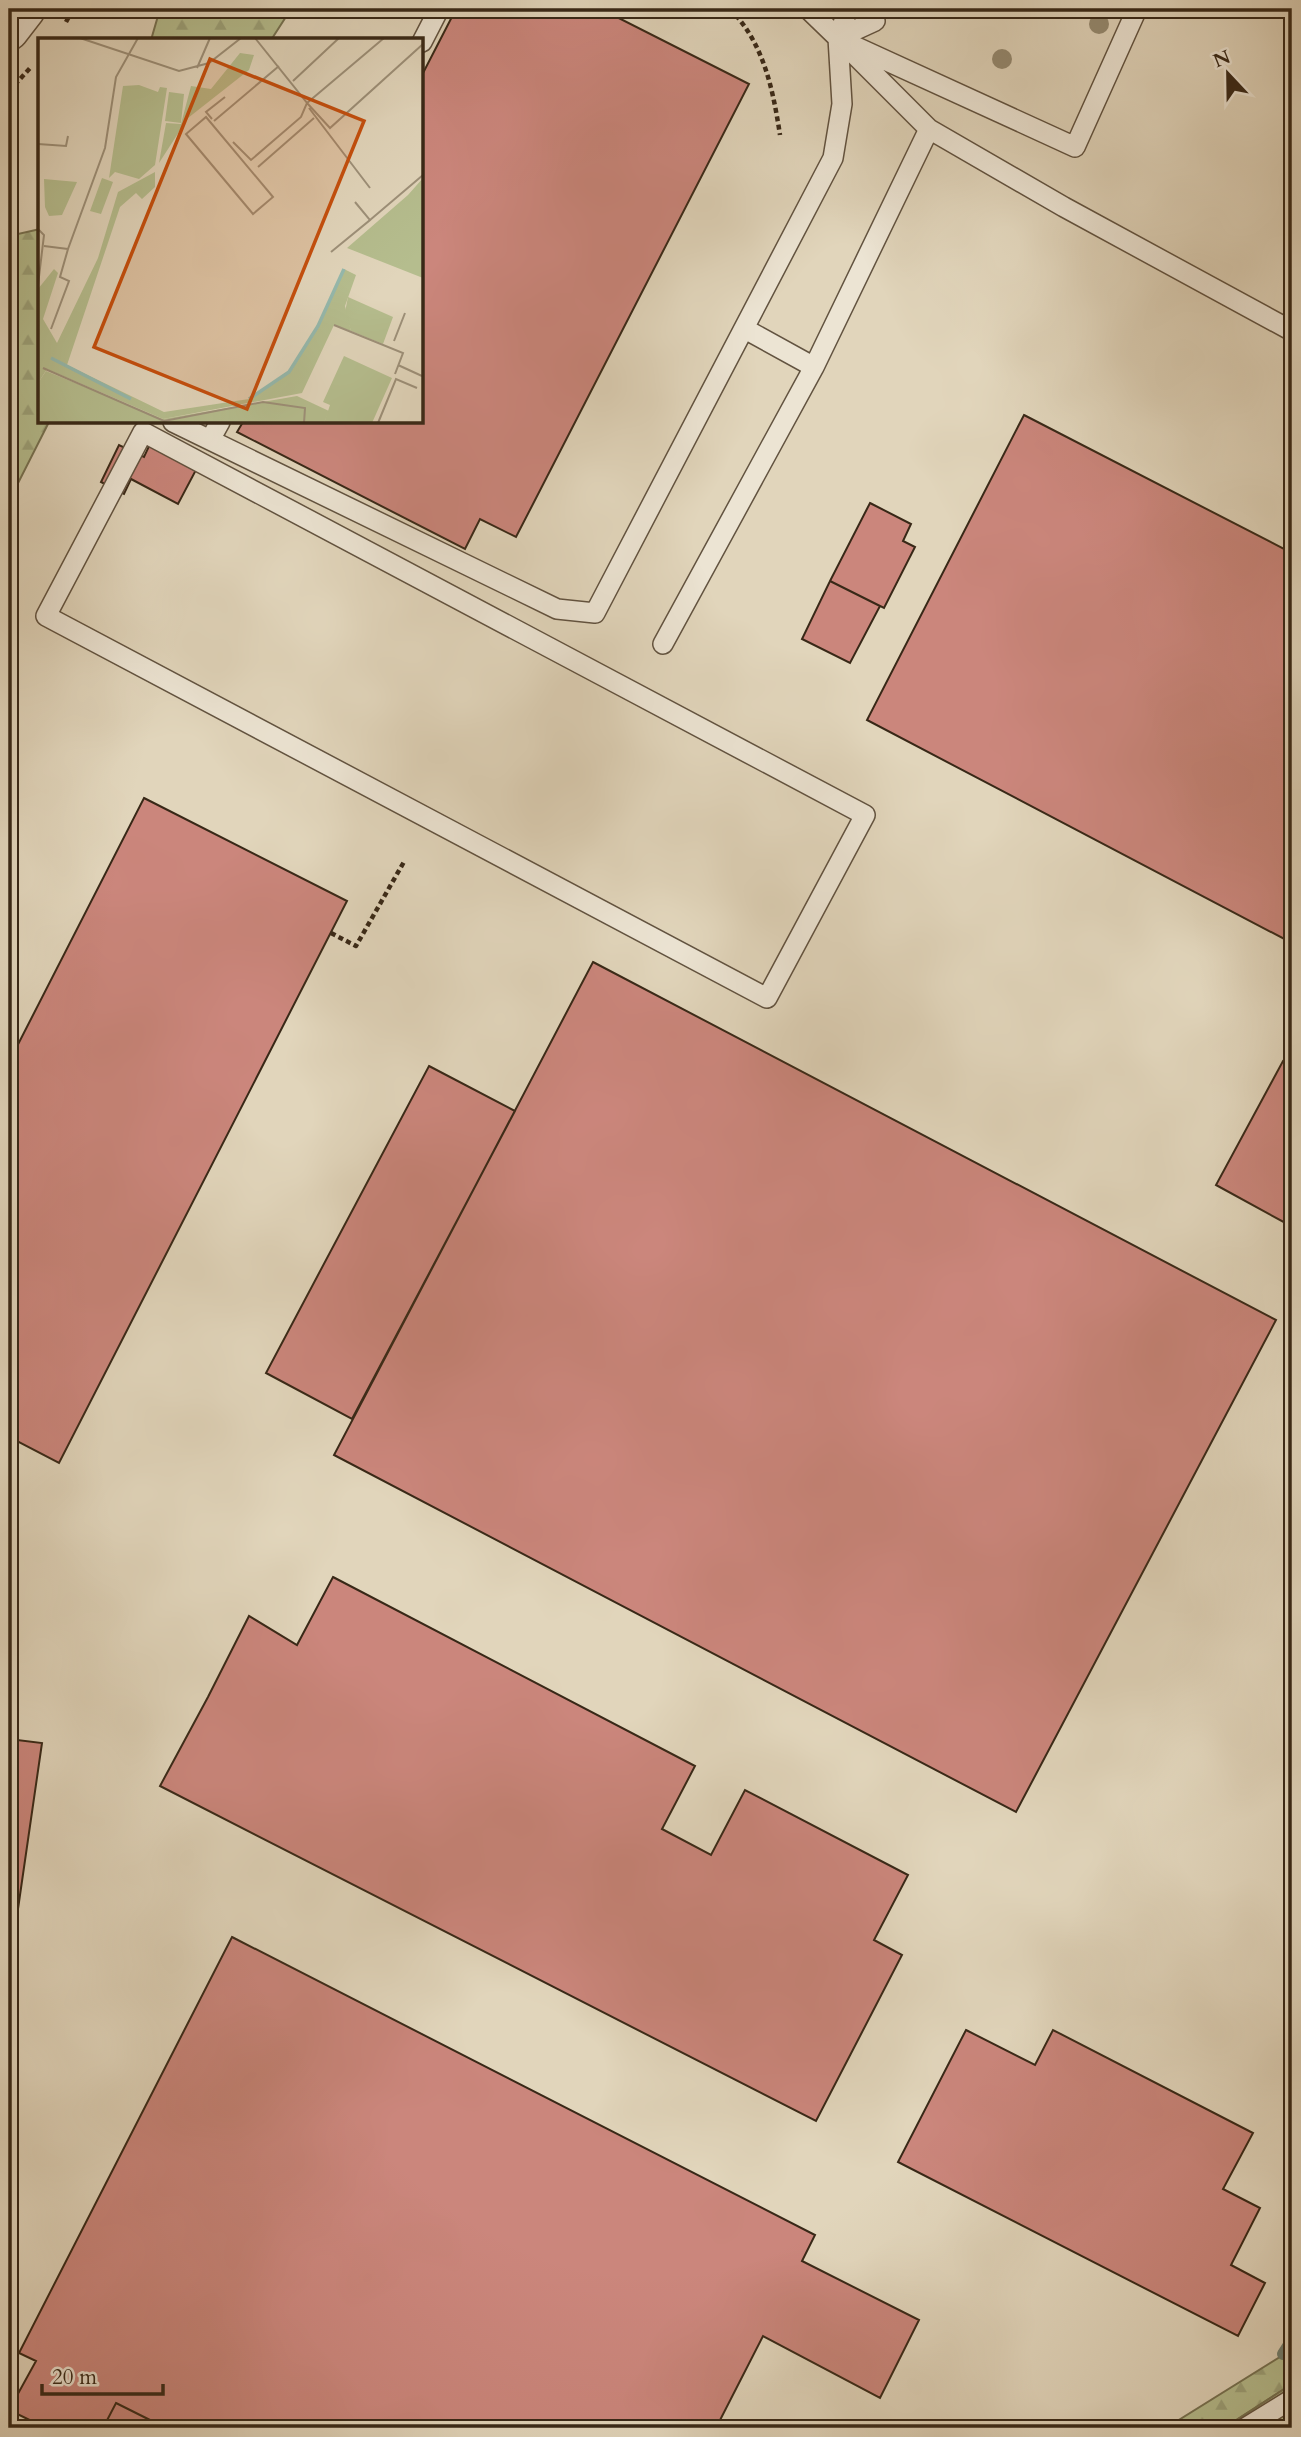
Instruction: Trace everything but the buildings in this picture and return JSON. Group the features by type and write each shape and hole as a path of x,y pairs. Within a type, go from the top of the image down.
{"street":[{"path":"9,31 26,9"}],"lane":[{"path":"424,38 439,9"},
{"path":"808,9 929,129 1064,207 1292,331"},
{"path":"177,424 556,609 595,613 833,158 842,104 838,38 848,9"},
{"path":"838,38 1074,147 1137,9"},
{"path":"838,38 875,21"},
{"path":"663,643 814,367 929,129"},
{"path":"745,329 814,367"},
{"path":"210,440 219,424"},
{"path":"143,432 865,815 767,998 46,616 143,432"},
{"path":"1245,2428 1292,2399"}],"path":[{"path":"733,10 750,34 762,58 774,94 780,135"},
{"path":"9,91 38,58"},
{"path":"331,933 356,946 405,860"},
{"path":"1286,1055 1292,1059"}],"green space":[{"path":"160,9 291,9 272,38 152,38"},
{"path":"38,229 38,424 48,424 13,493 9,520 9,236"},
{"path":"1292,2340 1292,2384 1224,2428 1166,2428 1283,2355"},
{"path":"1292,2384 1292,2428 1224,2428"}],"waterway":[{"path":"1283,2354 1292,2340"}]}
